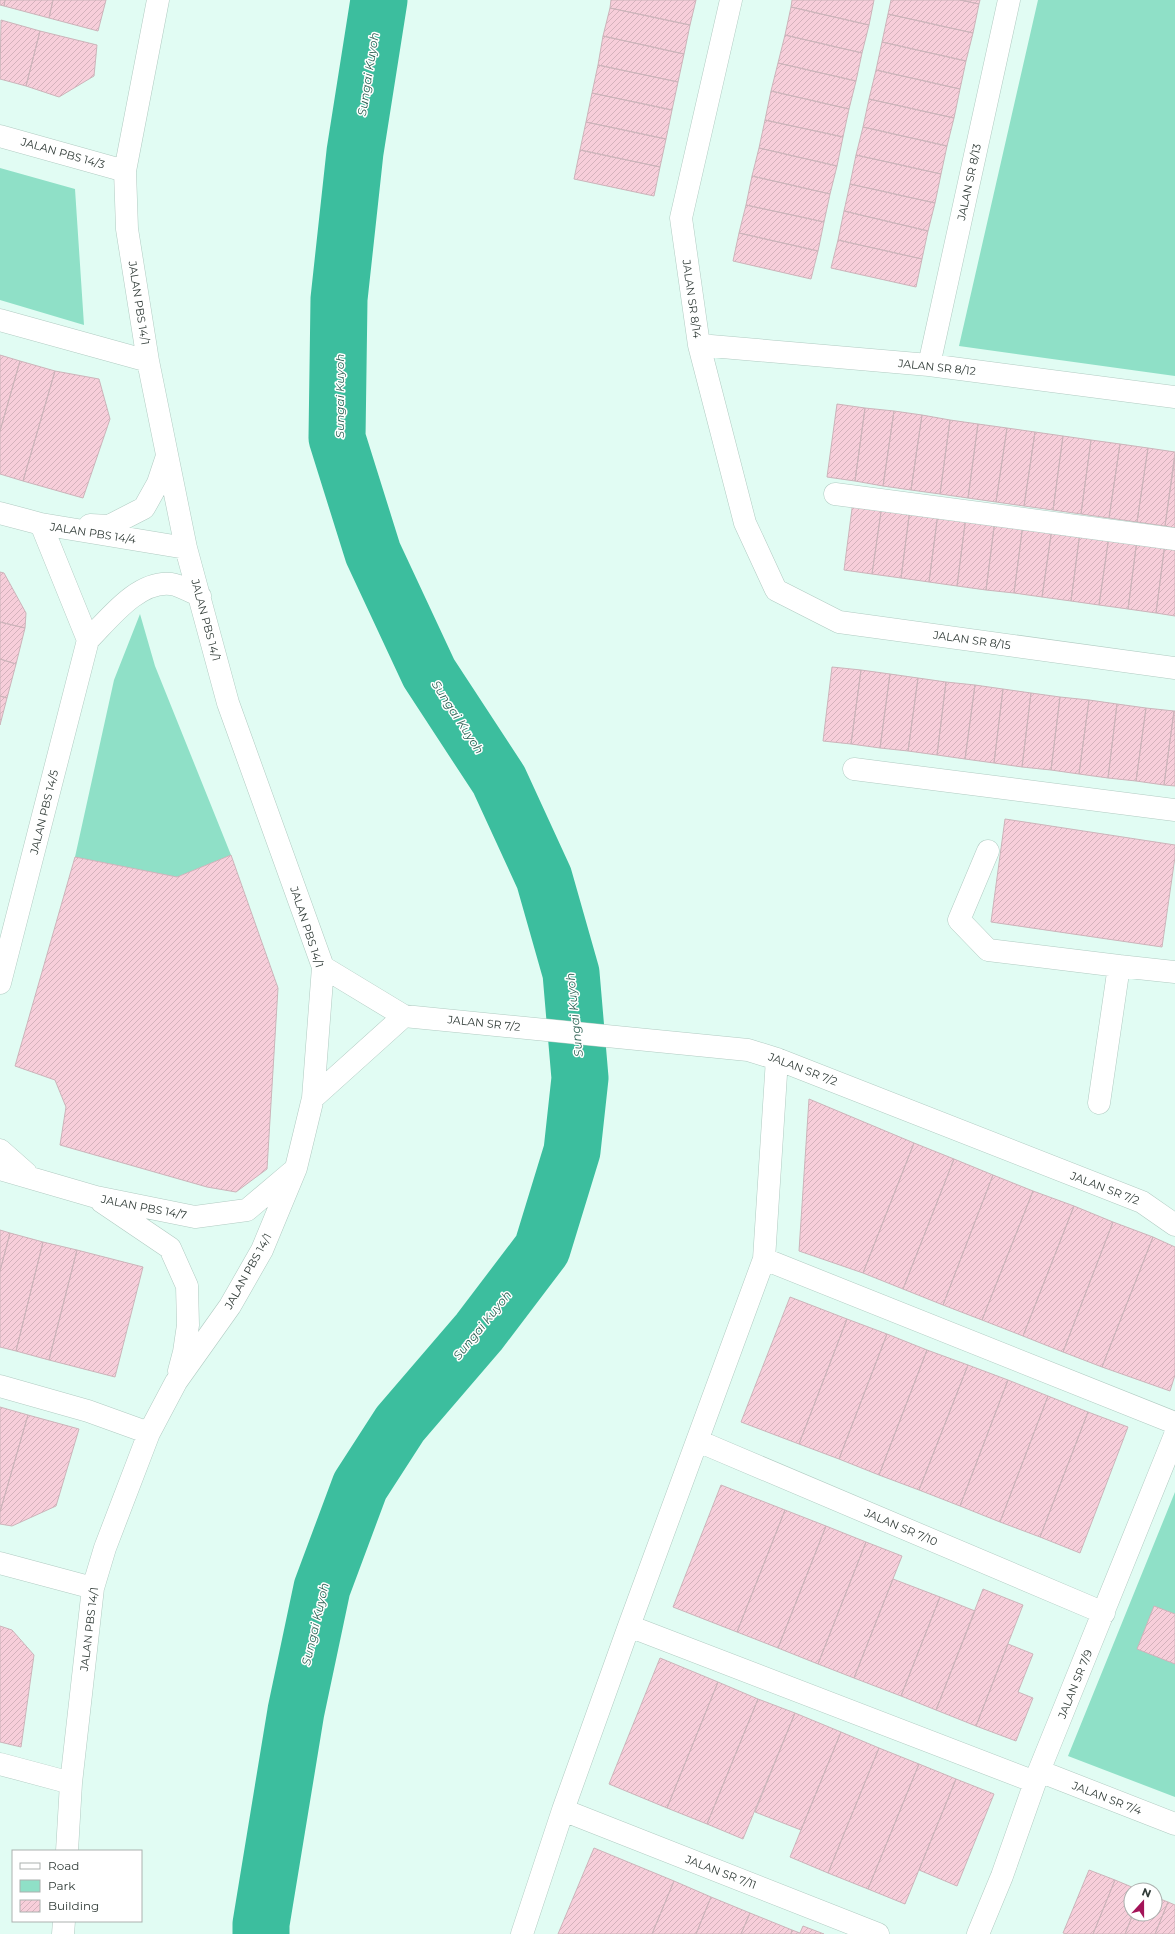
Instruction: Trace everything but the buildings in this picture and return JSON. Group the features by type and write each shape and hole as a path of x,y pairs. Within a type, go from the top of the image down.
{"street":[{"name":"JALAN PBS 14/1","path":"68,1850 71,1783 93,1588 105,1548 149,1433 176,1382 230,1306 262,1250 296,1168 313,1098 323,967 228,702 186,548 148,361 127,230 125,171 158,0"},
{"name":"JALAN SR 8/14","path":"731,0 682,218 699,345 745,523 776,590"},
{"name":"JALAN SR 8/13","path":"930,365 1009,0"},
{"name":"JALAN PBS 14/3","path":"0,136 125,171"},
{"path":"0,320 148,361"},
{"name":"JALAN SR 8/12","path":"699,345 930,365 1175,397"},
{"path":"168,455 158,482 144,508 108,526 42,524 88,640 128,600 150,586 170,584 200,596"},
{"path":"835,494 1175,539"},
{"name":"JALAN PBS 14/4","path":"0,513 42,524 186,548"},
{"name":"JALAN SR 8/15","path":"776,590 840,622 1175,668"},
{"name":"JALAN PBS 14/5","path":"0,984 88,640"},
{"path":"854,769 1175,810"},
{"path":"988,851 960,920 988,950 1175,972"},
{"path":"1099,1103 1119,966"},
{"name":"JALAN SR 7/2","path":"323,967 404,1016 748,1050 777,1058 1142,1202 1175,1225"},
{"path":"313,1098 404,1016"},
{"path":"522,1934 563,1810 764,1259 777,1058"},
{"path":"0,1150 31,1178"},
{"name":"JALAN PBS 14/7","path":"0,1169 96,1197 195,1217 247,1210 296,1168"},
{"name":"JALAN PBS 14/7","path":"96,1197 170,1248 187,1286 188,1325 184,1352 176,1382"},
{"path":"764,1259 1175,1423"},
{"path":"0,1386 88,1410 149,1433"},
{"name":"JALAN SR 7/9","path":"978,1934 1002,1876 1037,1777 1175,1435"},
{"name":"JALAN SR 7/10","path":"698,1441 1104,1612"},
{"path":"0,1563 93,1588"},
{"name":"JALAN SR 7/4","path":"629,1626 1037,1777 1175,1824"},
{"path":"0,1764 71,1783"},
{"name":"JALAN SR 7/11","path":"563,1810 878,1934"},
{"path":"63,1934 64,1922"}],"green space":[{"path":"1038,0 1175,0 1175,376 959,346"},
{"path":"0,168 75,189 84,325 0,300"},
{"path":"140,614 155,666 231,855 177,877 75,857 114,680"},
{"path":"1175,1492 1175,1797 1068,1756"}],"waterway":[{"name":"Sungai Kuyoh","path":"261,1934 261,1924 296,1711 322,1588 360,1486 400,1424 479,1332 542,1249 572,1151 580,1078 571,973 544,878 499,780 429,673 373,553 337,438 339,299 355,152 379,0"}]}
